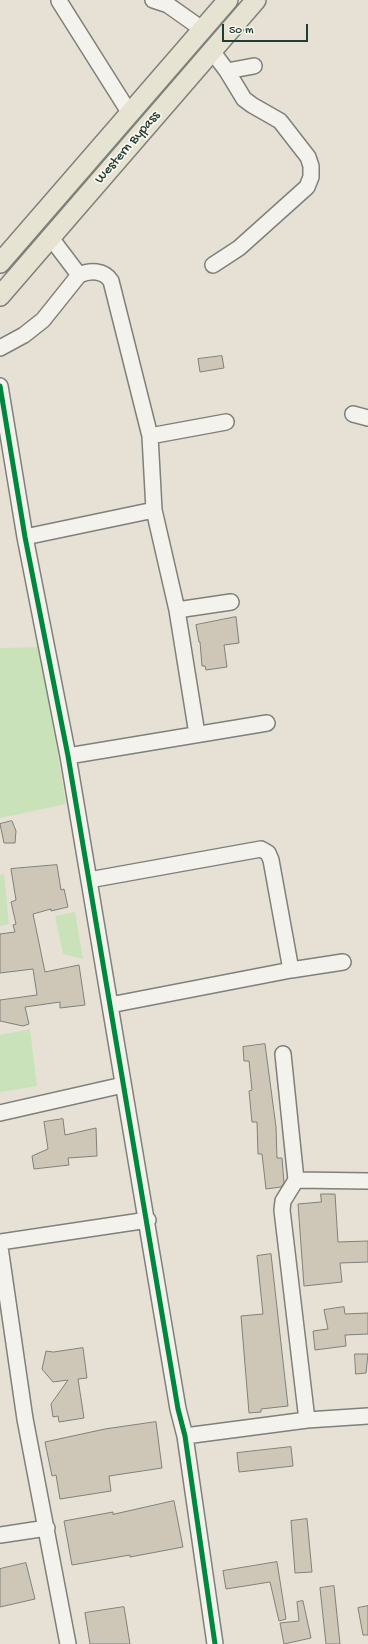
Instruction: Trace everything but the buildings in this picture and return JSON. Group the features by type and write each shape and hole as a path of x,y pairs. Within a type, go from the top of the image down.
{"main road":[{"name":"Western Bypass","path":"0,263 129,112 228,0"},
{"name":"Western Bypass","path":"0,296 256,0"},
{"path":"110,135 126,149"}],"street":[{"path":"153,0 174,8 202,29"},
{"path":"59,1 129,112"},
{"path":"212,51 227,71 244,99 280,121 308,157 311,166 311,177 307,187 239,248 213,265"},
{"path":"227,71 254,66"},
{"path":"51,238 79,275"},
{"path":"0,348 24,335 43,320 79,275 86,272 103,273 111,281 150,436 154,510 177,610 197,734"},
{"path":"0,386 25,538 68,756 148,1220 178,1408 185,1436 215,1644"},
{"path":"353,414 368,418"},
{"path":"150,436 226,422"},
{"path":"25,538 154,510"},
{"path":"177,610 231,602"},
{"path":"68,756 267,722"},
{"path":"89,880 261,849 268,853 271,860 291,970"},
{"path":"110,1005 291,970 344,962"},
{"path":"283,1054 296,1180 283,1201 282,1210 307,1420"},
{"path":"0,1113 124,1085"},
{"path":"296,1180 368,1181"},
{"path":"0,1242 148,1220"},
{"path":"0,1248 25,1419 68,1644"},
{"path":"185,1436 307,1420 368,1416"},
{"path":"0,1535 47,1528"}],"green space":[{"path":"40,647 66,804 0,818 0,648"},
{"path":"4,874 9,924 0,926 0,875"},
{"path":"75,912 83,959 63,954 55,916"},
{"path":"30,1029 37,1086 0,1092 0,1035"}],"cycle path":[{"path":"0,386 25,537 68,756 178,1409 185,1436 215,1644"}]}
